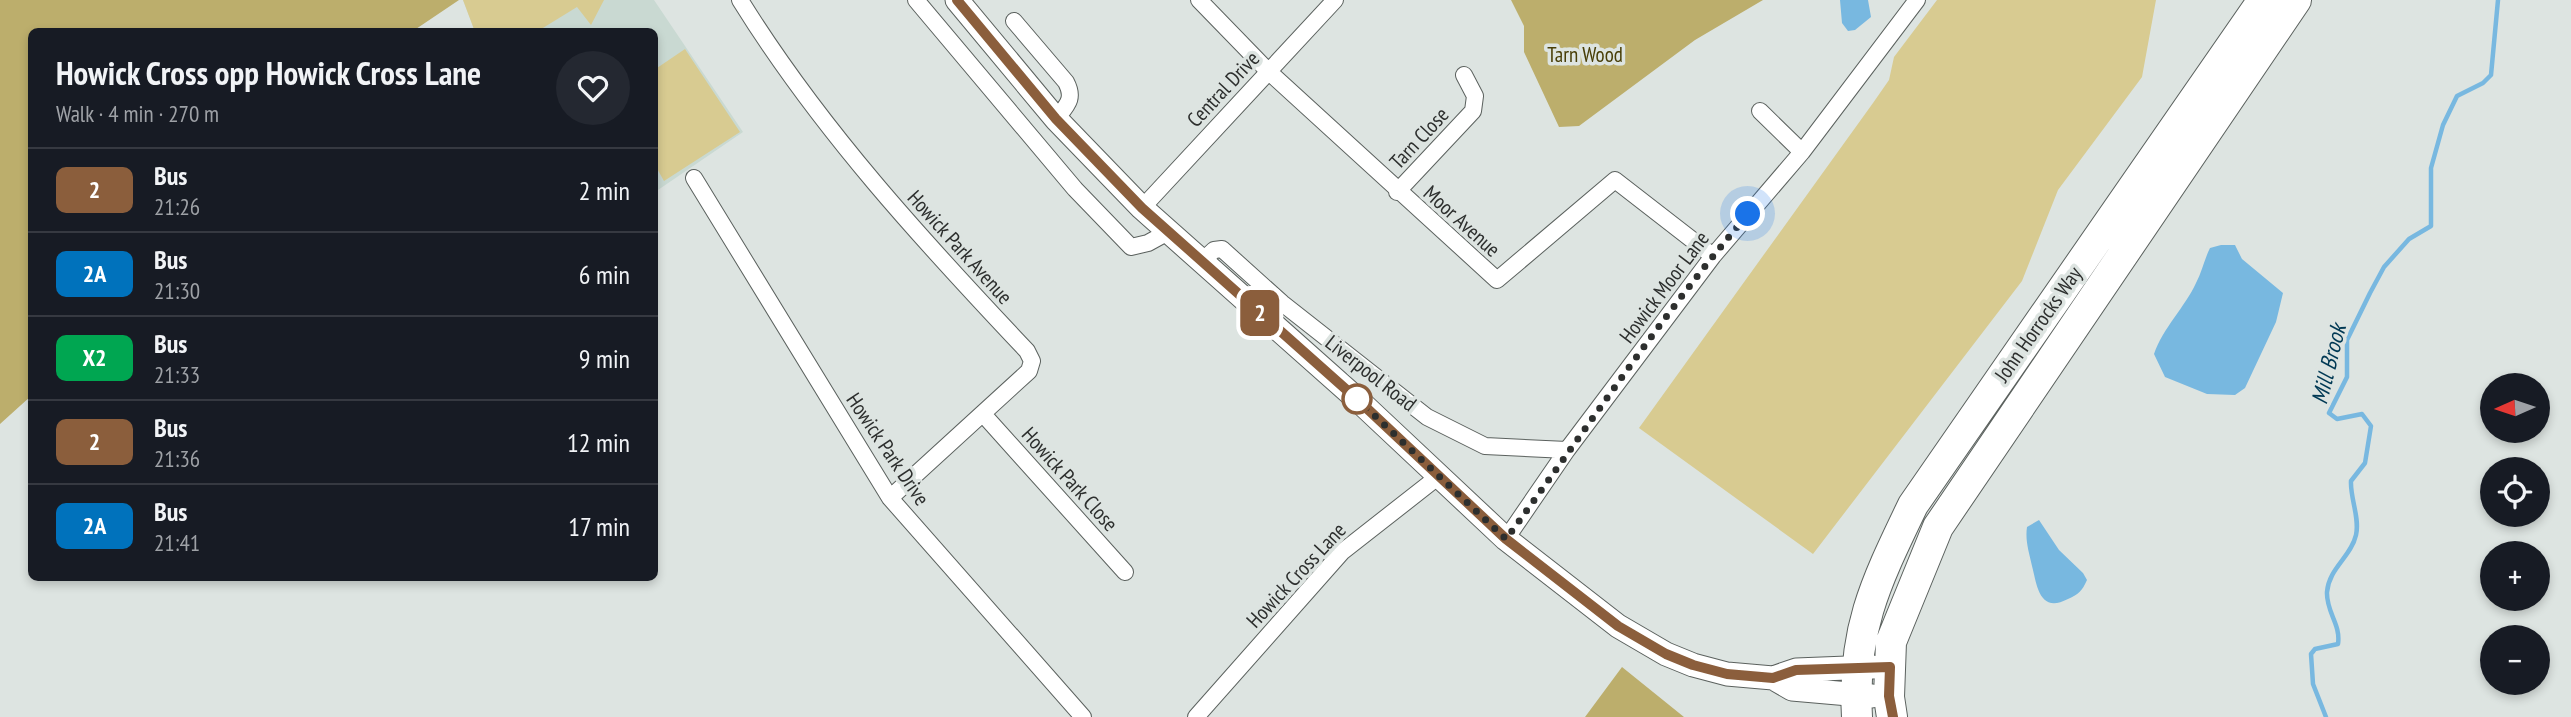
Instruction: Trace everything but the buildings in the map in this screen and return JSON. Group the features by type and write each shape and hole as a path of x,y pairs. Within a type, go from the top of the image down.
{"highway":[{"name":"John Horrocks Way","path":"1856,693 1863,620 1874,585 1913,505 2263,0"},
{"name":"John Horrocks Way","path":"1890,694 1891,642 1938,527 2296,0"}],"street":[{"name":"Howick Park Avenue","path":"740,0 807,97 906,222 1027,351 1032,361 1029,371 890,498"},
{"path":"916,0 1075,189 1130,247 1148,243 1168,232"},
{"name":"Liverpool Road","path":"957,0 1056,119 1142,208 1506,539 1644,643 1693,665 1727,674 1773,678 1796,670 1856,693 1890,694"},
{"name":"Moor Avenue","path":"1199,0 1268,71 1397,192 1497,280 1615,180 1713,256"},
{"name":"Central Drive","path":"1142,208 1335,0"},
{"name":"Howick Moor Lane","path":"1506,539 1567,450 1713,256 1802,152 1917,0"},
{"path":"1013,21 1066,82 1072,93 1071,101 1056,119"},
{"name":"Tarn Close","path":"1397,192 1473,111 1475,96 1464,75"},
{"path":"1760,111 1802,152"},
{"name":"Howick Park Drive","path":"694,178 890,498 1083,717"},
{"name":"Liverpool Road","path":"1201,262 1214,250 1223,249 1282,303 1427,417 1485,446 1567,450"},
{"name":"Howick Park Close","path":"984,414 1125,572"},
{"name":"Howick Cross Lane","path":"1196,717 1342,552 1438,475"}],"shaded area":[{"path":"463,0 654,0 743,132 658,190 658,28 474,28"},
{"path":"463,0 604,0 591,25 577,7 543,28 474,28"},
{"path":"1937,0 2156,0 2142,77 2058,190 2022,281 1813,554 1639,428 1873,103 1889,80 1894,57"},
{"path":"685,49 740,132 664,181 658,170 658,67"}],"green space":[{"path":"0,0 459,0 417,28 28,28 28,399 0,424"},
{"name":"Tarn Wood","path":"1511,0 1763,0 1695,40 1579,126 1559,127 1524,52 1524,26"},
{"path":"1622,667 1684,717 1585,717"}],"water":[{"path":"1840,0 1868,0 1871,17 1855,30 1848,31 1842,23"},
{"path":"2235,245 2242,259 2283,293 2276,322 2245,388 2235,395 2207,394 2165,377 2154,354 2198,279 2210,248"},
{"path":"2039,520 2059,550 2087,580 2078,594 2058,603 2051,603 2041,595 2032,566 2027,527"}],"waterway":[{"name":"Mill Brook","path":"2326,717 2313,684 2311,654 2315,649 2338,644 2327,592 2332,576 2350,550 2356,535 2357,522 2351,481 2365,463 2371,426 2362,414 2337,419 2329,413 2347,377 2347,340 2384,267 2409,239 2431,226 2431,168 2443,125 2457,96 2483,83 2491,75 2498,0"}],"bus line":[{"name":"2","path":"957,0 1056,119 1116,184 1358,400 1472,509 1564,585 1644,643 1693,665 1727,674 1773,678 1796,670 1890,667 1889,696 1893,717"}],"route":[{"path":"1357,399 1506,539 1567,450 1713,256 1748,214"}]}
